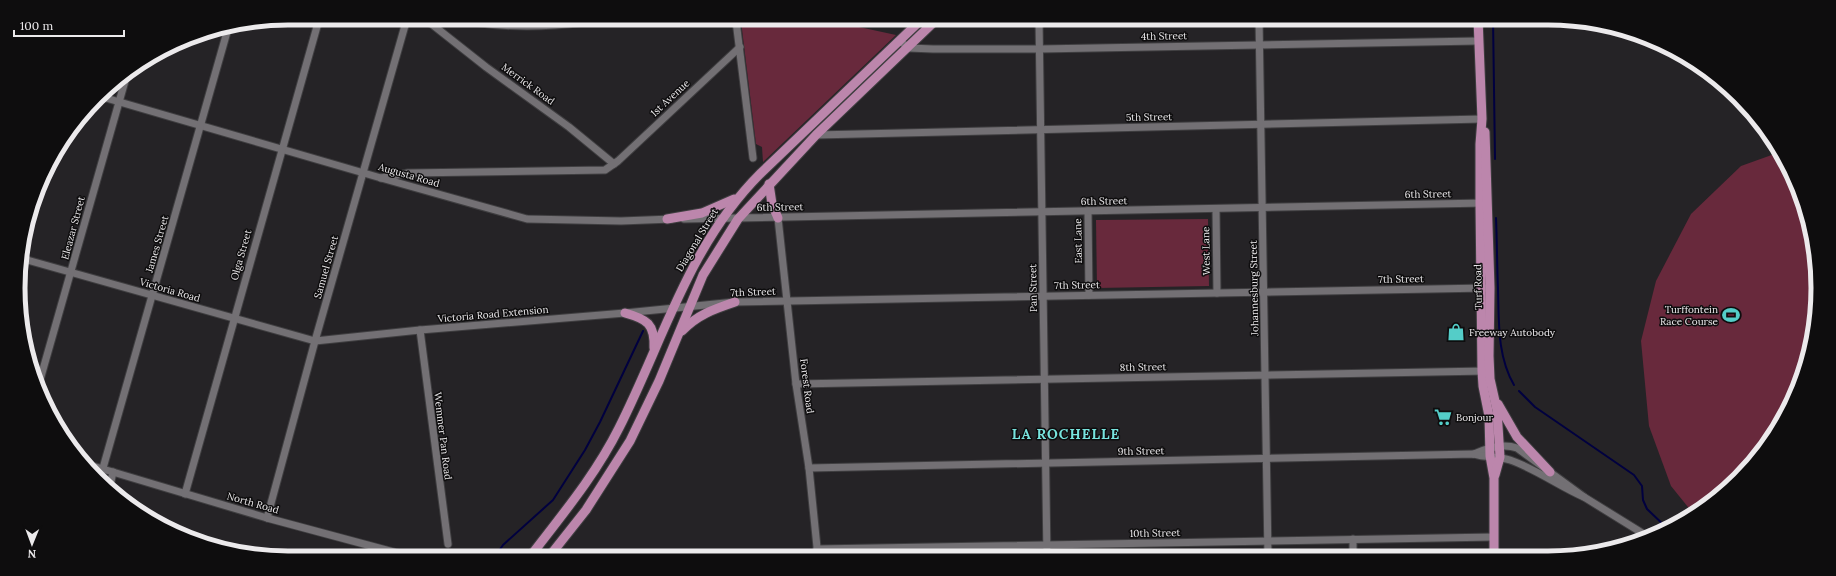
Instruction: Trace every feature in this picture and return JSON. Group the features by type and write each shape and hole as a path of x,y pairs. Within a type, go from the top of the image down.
{"main road":[{"name":"Diagonal Street","path":"534,551 598,466 620,427 694,264 721,219 739,196 916,25"},
{"path":"554,551 586,510 621,457 639,425 703,275 738,219 816,135 909,48 931,25"},
{"name":"Turf Road","path":"1478,25 1483,144 1485,288 1486,371 1483,386 1489,416 1490,452 1494,478 1494,551"},
{"path":"769,184 772,204 778,218"},
{"path":"667,220 702,213 739,196"},
{"path":"677,336 690,323 704,313 735,302"},
{"path":"625,313 639,317 649,324 654,334 653,354"},
{"name":"Turf Road","path":"1486,371 1496,402 1500,447 1500,457 1494,478"},
{"path":"1496,402 1517,437 1550,472"}],"street":[{"name":"Olga Street","path":"185,494 233,318 283,149 317,25"},
{"name":"Samuel Street","path":"267,518 315,341 405,25"},
{"name":"Merrick Road","path":"433,25 486,67 569,127 614,164"},
{"path":"508,25 562,25"},
{"path":"737,25 753,158"},
{"name":"Pan Street","path":"1039,25 1047,551"},
{"name":"Johannesburg Street","path":"1259,25 1268,551"},
{"name":"James Street","path":"103,468 227,32"},
{"path":"900,41 909,48"},
{"name":"4th Street","path":"909,48 1040,49 1478,41"},
{"name":"1st Avenue","path":"614,164 740,47"},
{"name":"Eleazar Street","path":"41,378 72,273 125,81"},
{"name":"Augusta Road","path":"106,98 527,219 621,222 721,219"},
{"name":"5th Street","path":"816,135 1482,119"},
{"path":"381,178 408,173 596,171 605,170 614,164"},
{"name":"6th Street","path":"721,219 1483,203"},
{"name":"West Lane","path":"1216,209 1217,293"},
{"name":"East Lane","path":"1088,211 1089,295"},
{"name":"Forest Road","path":"778,218 796,384 809,468 816,549"},
{"name":"Victoria Road","path":"27,260 315,341"},
{"name":"7th Street","path":"674,308 735,302 1485,288"},
{"name":"Victoria Road Extension","path":"315,341 420,330 674,308"},
{"name":"Wemmer Pan Road","path":"420,330 448,544"},
{"name":"8th Street","path":"796,384 1486,371"},
{"path":"1490,452 1500,447 1517,448 1584,497 1643,533"},
{"path":"1490,452 1515,462 1565,489 1584,497"},
{"name":"9th Street","path":"809,468 1474,454 1490,452"},
{"name":"North Road","path":"95,466 267,518 390,551"},
{"path":"111,482 113,472"},
{"name":"10th Street","path":"816,549 1494,536"},
{"path":"1353,539 1353,551"}],"shaded area":[{"path":"741,25 859,25 859,27 896,35 763,162 762,147 756,144"},
{"name":"Turffontein Race Course","path":"1774,154 1791,187 1802,220 1809,254 1811,288 1809,322 1797,373 1776,420 1757,448 1734,474 1708,497 1690,510 1671,486 1649,426 1641,341 1656,281 1691,214 1741,166"},
{"path":"1208,219 1209,286 1097,288 1096,220"}],"waterway":[{"path":"1493,25 1495,159"},
{"path":"1496,218 1500,338 1504,362 1514,385"},
{"path":"499,551 503,545 553,500 585,450 600,422 643,331"},
{"path":"1519,391 1535,407 1634,475 1642,486 1643,500 1647,509 1663,524"}],"place":[{"name":"Turffontein Race Course","path":"1731,315"},
{"name":"Freeway Autobody","path":"1456,332"},
{"name":"Bonjour","path":"1443,417"}],"district":[{"name":"LA ROCHELLE","path":"1066,434"}]}
